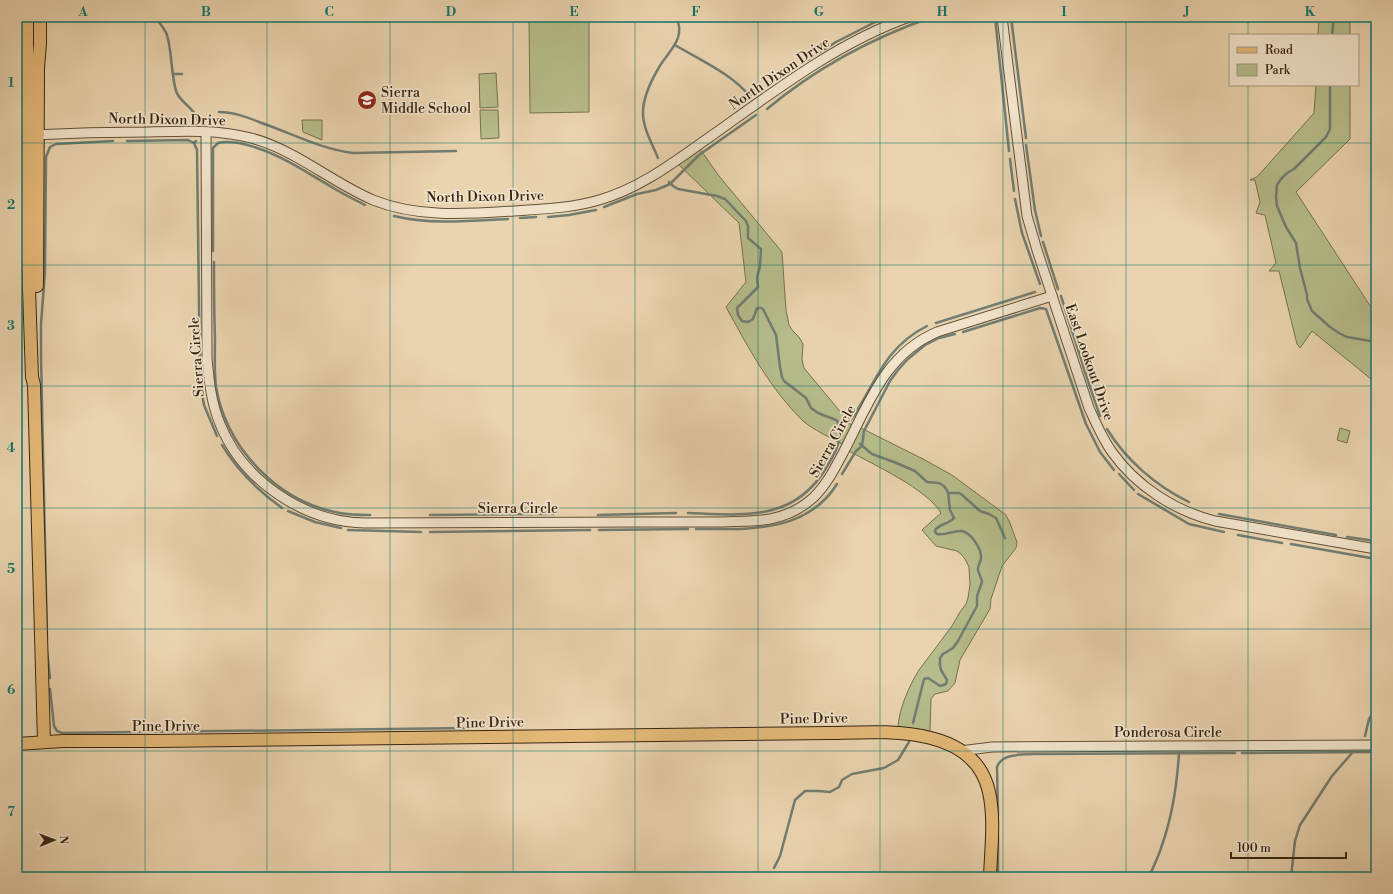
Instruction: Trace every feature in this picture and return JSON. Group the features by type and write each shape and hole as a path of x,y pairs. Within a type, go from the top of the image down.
{"main road":[{"path":"27,17 32,135 36,377 34,385 44,742"},
{"path":"32,135 40,44 40,17"},
{"name":"Pine Drive","path":"17,744 44,742 856,732 898,733 925,736 942,741 960,751 977,766 984,777 988,788 991,814 990,877"}],"street":[{"name":"North Dixon Drive","path":"32,135 155,131 206,132 237,135 273,145 294,155 369,197 401,208 430,213 464,213 541,210 571,207 604,199 638,184 673,162 778,88 821,60 869,33 909,17"},
{"name":"East Lookout Drive","path":"1002,17 1026,210 1032,234 1082,387 1098,427 1108,447 1149,489 1181,510 1190,514 1215,521 1376,549"},
{"name":"Sierra Circle","path":"206,132 207,358 209,386 216,416 232,446 246,466 262,482 282,497 301,508 337,520 361,523 693,522 753,521 779,517 804,505 816,496 825,485 883,377 895,361 910,347 927,336 947,328 1052,296"},
{"name":"Ponderosa Circle","path":"960,751 992,747 1376,745"}],"green space":[{"path":"529,17 589,17 589,112 530,113"},
{"path":"1319,17 1350,17 1350,34 1318,34"},
{"path":"496,73 498,107 480,108 479,74"},
{"path":"1316,86 1350,86 1350,139 1296,192 1376,315 1376,410 1371,379 1312,331 1300,348 1297,344 1279,271 1269,271 1276,263 1265,215 1256,213 1260,202 1255,180 1250,180 1257,177 1314,113"},
{"path":"480,110 498,110 499,138 481,139"},
{"path":"302,120 322,120 322,140 303,132"},
{"path":"700,149 719,176 782,252 786,310 789,325 803,344 802,360 804,368 852,426 842,444 807,424 791,409 760,367 726,307 746,282 739,223 678,164"},
{"path":"861,428 952,475 1006,515 1017,542 1016,548 1002,566 991,599 990,609 960,660 955,683 948,691 935,694 931,699 930,731 898,727 900,713 908,690 919,670 952,626 966,604 970,585 969,567 961,554 957,551 936,546 922,530 941,513 934,504 924,495 899,478 849,451"},
{"path":"1340,428 1350,431 1347,443 1337,440"}],"waterway":[{"path":"155,17 167,35 176,91 194,113 197,120"},
{"path":"658,158 644,123 643,110 649,86 661,64 673,48 678,37 679,24 676,17"},
{"path":"769,84 836,42 885,17"},
{"path":"767,109 805,80 825,67 888,34 932,17"},
{"path":"995,17 1009,151"},
{"path":"1011,17 1026,138"},
{"path":"1332,34 1334,17"},
{"path":"675,45 726,75 751,98"},
{"path":"173,74 182,74"},
{"path":"1330,86 1330,129 1326,137 1294,169 1281,179 1277,185 1277,206 1286,227 1296,243 1307,299 1312,311 1330,327 1347,337 1376,342"},
{"path":"750,96 761,89"},
{"path":"219,112 243,116 320,145 353,153 456,151"},
{"path":"604,207 637,194 656,190 670,184 699,155 756,115"},
{"path":"127,141 188,140 194,143 196,141"},
{"path":"47,638 41,356 41,324 45,272 46,157 50,147 56,144 113,141"},
{"path":"194,143 197,150 200,383 204,405 217,436"},
{"path":"218,143 239,143 252,146 277,156 365,205"},
{"path":"213,251 213,148 218,143"},
{"path":"1026,145 1035,210 1041,236"},
{"path":"1010,159 1014,191"},
{"path":"669,182 678,189 717,196 725,199 746,221 748,226 748,238 761,249 760,266 757,278 758,287 737,308 738,315 742,321 748,322 753,319 757,308 763,309 776,335 780,367 784,381 806,398 811,408 818,413 836,420 842,425"},
{"path":"1015,199 1022,233 1040,284"},
{"path":"548,217 596,210"},
{"path":"394,216 422,221 508,219"},
{"path":"520,218 536,217"},
{"path":"1043,242 1058,289"},
{"path":"214,262 216,387 222,410 231,431 244,451 259,469 276,485 317,507 351,515 370,515"},
{"path":"936,323 1035,292"},
{"path":"1061,296 1100,416"},
{"path":"963,332 1040,308 1046,309 1086,424 1100,452 1114,470"},
{"path":"841,424 848,423 853,417 875,378 891,355 901,344 927,326"},
{"path":"842,474 856,451 862,446 864,431 890,381 898,370 908,359 925,345 939,338 955,334"},
{"path":"688,513 747,514 766,512 799,498 813,486 834,454 839,438 838,422"},
{"path":"1107,429 1123,451 1143,471 1165,488 1189,502"},
{"path":"860,444 872,454 915,471 927,482 939,483 944,486 948,492 950,510 954,518 937,528 935,532 937,534 946,534 959,531 965,532 975,542 981,554 978,572 982,582 977,596 977,606 958,641 953,648 943,654 940,658 941,670 947,680 946,684 940,686 928,678 924,679 913,723"},
{"path":"222,445 249,480 282,508"},
{"path":"1119,474 1134,490"},
{"path":"696,529 754,528 792,520 809,512 824,500 837,484"},
{"path":"948,493 961,494 980,511 996,518 1005,538"},
{"path":"1138,494 1189,524 1224,532"},
{"path":"288,511 315,522 341,528"},
{"path":"598,515 676,513"},
{"path":"430,515 554,514"},
{"path":"1219,514 1336,535"},
{"path":"599,530 688,529"},
{"path":"348,530 421,532"},
{"path":"430,532 590,530"},
{"path":"1238,535 1282,543"},
{"path":"1347,537 1376,541"},
{"path":"1291,544 1376,559"},
{"path":"47,651 50,678"},
{"path":"50,689 54,726 57,731 62,733 468,728"},
{"path":"1365,736 1369,719 1376,709"},
{"path":"774,868 780,856 795,800 805,791 830,792 839,787 842,780 852,774 884,768 898,760 909,742"},
{"path":"1242,753 1376,752"},
{"path":"1149,877 1160,852 1171,813 1179,753"},
{"path":"998,815 997,767 999,762 1007,757 1033,754 1235,753"},
{"path":"1291,877 1295,841 1300,825 1332,776 1352,753"},
{"path":"998,836 998,877"}],"place":[{"name":"Sierra Middle School","path":"367,100"}]}
